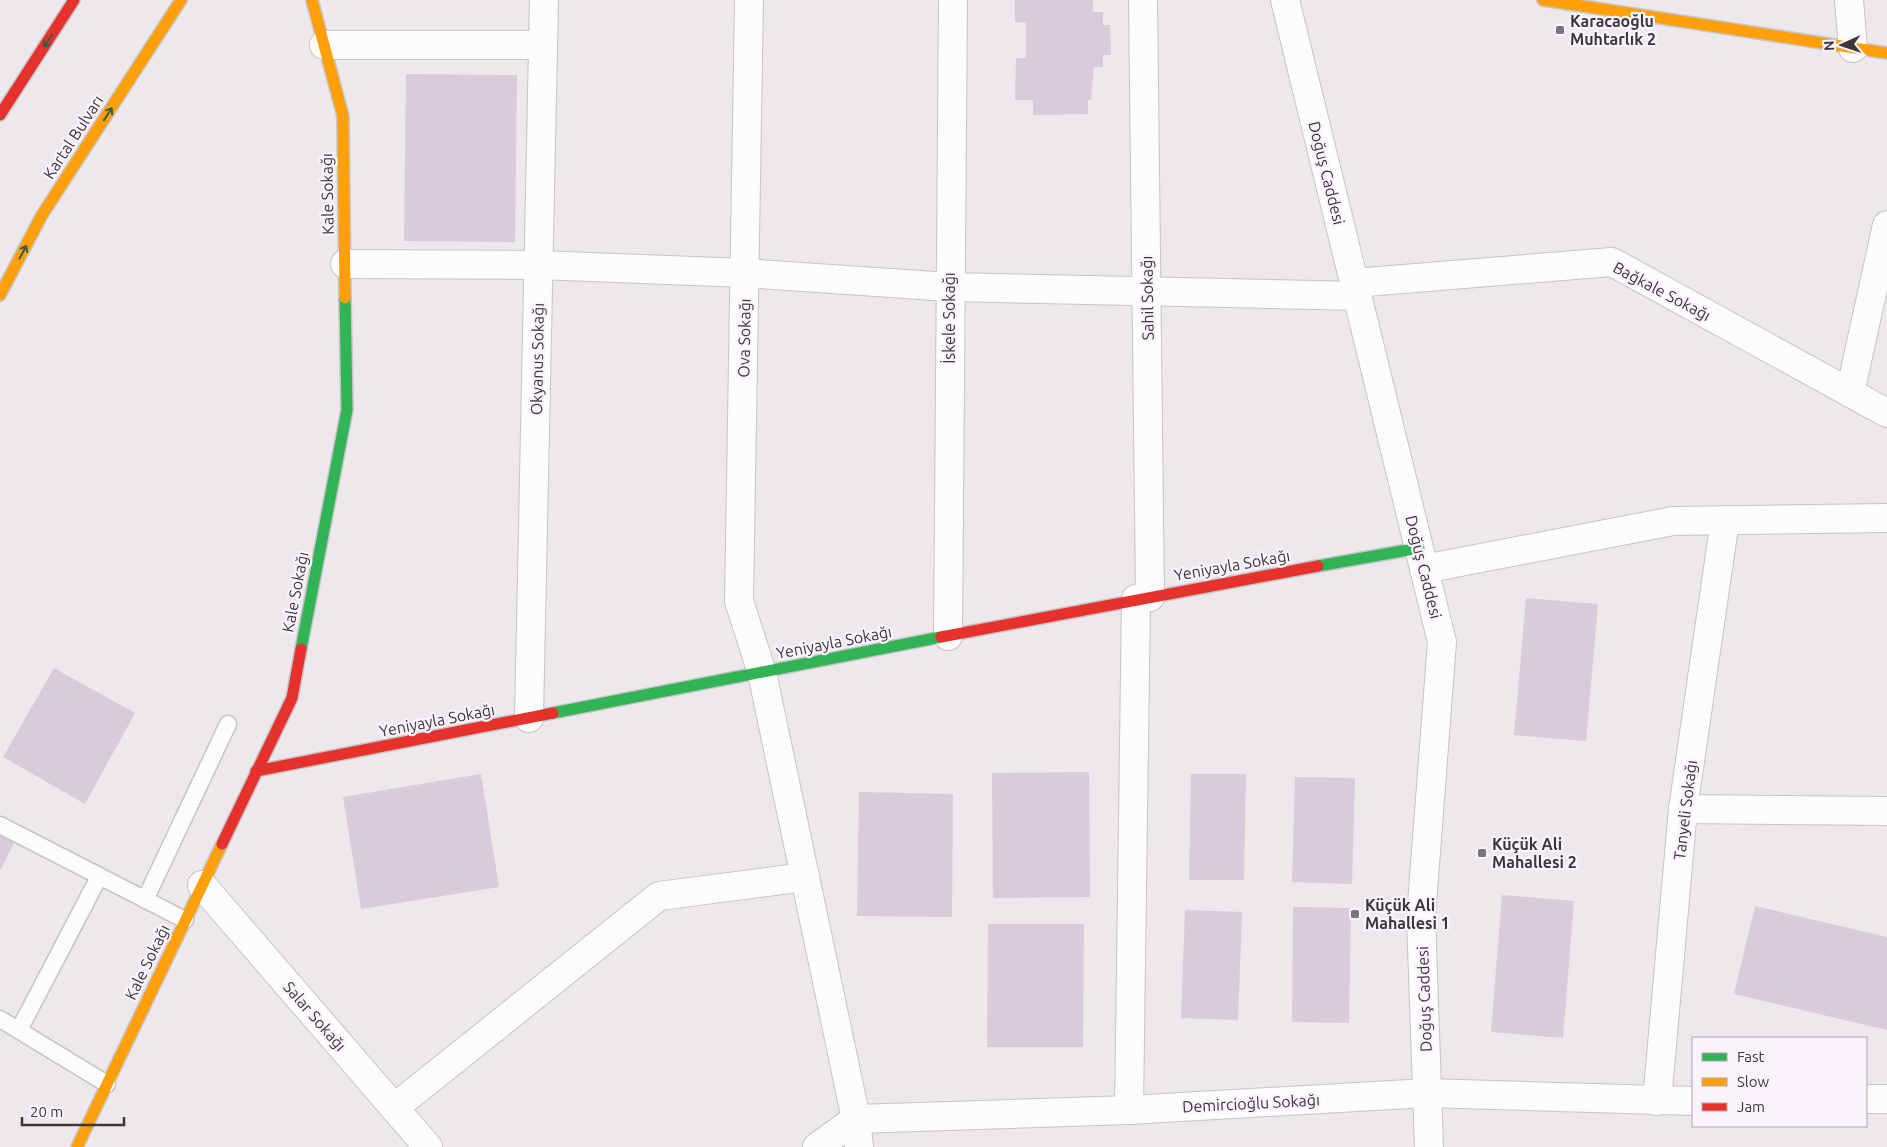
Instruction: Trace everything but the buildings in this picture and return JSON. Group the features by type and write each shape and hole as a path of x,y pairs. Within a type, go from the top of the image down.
{"street":[{"path":"0,115 74,0"},
{"name":"Kartal Bulvarı","path":"0,295 42,215 181,0"},
{"name":"Kale Sokağı","path":"76,1147 292,698 347,410 343,116 312,0"},
{"name":"Okyanus Sokağı","path":"530,718 544,0"},
{"name":"Ova Sokağı","path":"749,0 739,601 762,673 856,1119 859,1147"},
{"name":"İskele Sokağı","path":"948,636 949,287 953,0"},
{"name":"Sahil Sokağı","path":"1129,1110 1143,598 1147,291 1143,0"},
{"name":"Doğuş Caddesi","path":"1285,0 1442,642 1422,917 1429,1147"},
{"path":"1543,0 1651,8 1887,53"},
{"path":"1849,0 1853,48"},
{"path":"324,45 543,45"},
{"path":"1850,393 1887,224"},
{"name":"Bağkale Sokağı","path":"345,264 538,265 745,273 949,287 1147,291 1356,290 1612,262 1887,413"},
{"path":"1422,559 1673,520 1887,518"},
{"name":"Tanyeli Sokağı","path":"1657,1101 1683,809 1725,520"},
{"name":"Yeniyayla Sokağı","path":"256,772 1143,598 1422,559"},
{"path":"1683,809 1887,812"},
{"path":"394,1108 659,896 805,877"},
{"name":"Salar Sokağı","path":"202,885 428,1147"},
{"name":"Demircioğlu Sokağı","path":"856,1119 1129,1110 1427,1093 1692,1101"},
{"path":"817,1147 856,1119"}],"lane":[{"path":"145,900 228,724"},
{"path":"0,825 185,920"},
{"path":"20,1030 99,877"},
{"path":"0,1019 107,1084"}],"traffic: fast":[{"path":"301,649 347,410 345,298"},
{"path":"1318,566 1419,548"},
{"path":"553,713 941,637"}],"traffic: slow":[{"path":"0,295 42,215 181,0"},
{"path":"312,0 343,116 345,298"},
{"path":"1543,0 1887,53"},
{"path":"77,1147 222,844"}],"traffic: jam":[{"path":"0,115 74,0"},
{"path":"941,637 1318,566"},
{"path":"222,844 292,698 301,649"},
{"path":"256,771 553,713"}],"place":[{"name":"Karacaoğlu Muhtarlık 2","path":"1560,30"},
{"name":"Küçük Ali Mahallesi 2","path":"1482,853"},
{"name":"Küçük Ali Mahallesi 1","path":"1355,914"}]}
